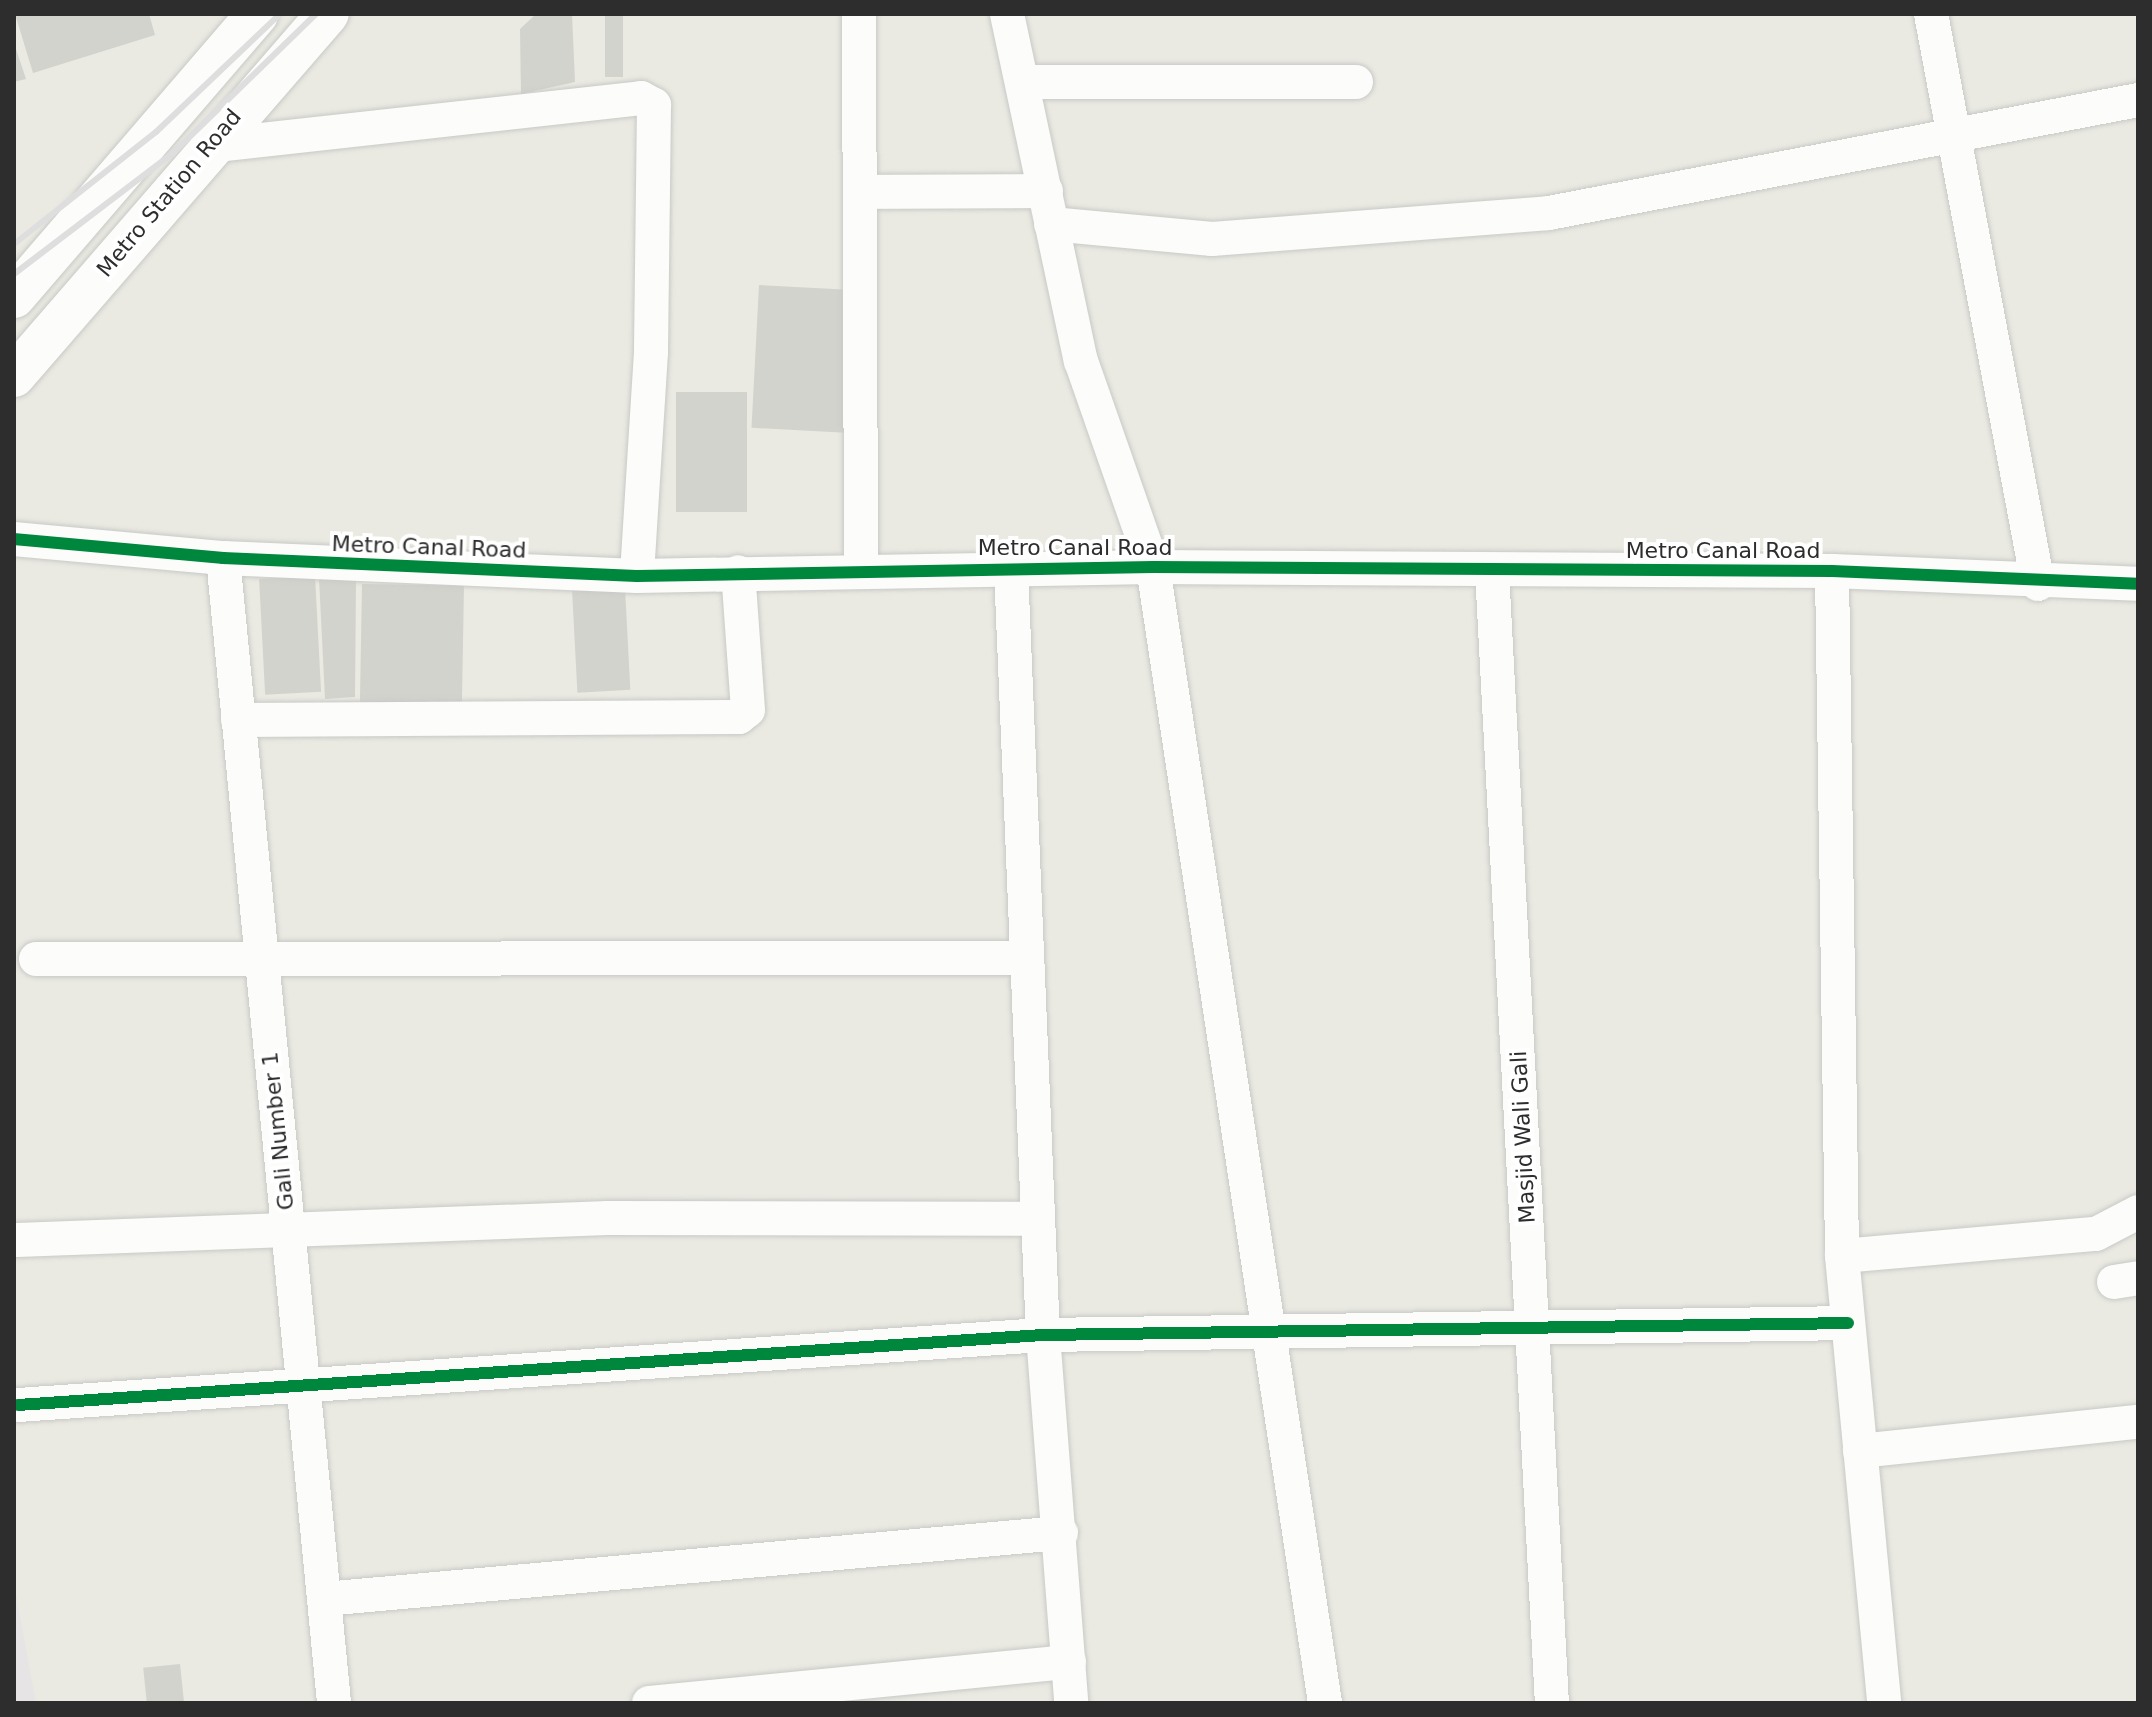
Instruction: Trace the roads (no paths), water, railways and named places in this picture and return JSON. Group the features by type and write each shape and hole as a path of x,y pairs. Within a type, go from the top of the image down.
{"street":[{"path":"14,297 257,14"},
{"name":"Metro Station Road","path":"14,376 207,146 328,14"},
{"path":"859,14 861,568"},
{"path":"1007,14 1081,361 1153,567 1325,1703"},
{"path":"1931,14 2038,584"},
{"path":"1022,82 1356,82"},
{"path":"860,192 1048,208 1212,239 1549,213 2138,100"},
{"path":"207,146 649,101 657,114 653,273 637,576"},
{"name":"Metro Canal Road","path":"14,539 223,558 637,576 861,568 1153,567 1832,571 2038,584 2138,584"},
{"name":"Gali Number 1","path":"223,558 334,1703"},
{"path":"1011,569 1043,1335 1061,1533 1071,1703"},
{"name":"Masjid Wali Gali","path":"1492,571 1552,1703"},
{"path":"1832,571 1842,1256 1884,1703"},
{"path":"238,720 739,717 748,710 738,572"},
{"path":"36,959 1027,958"},
{"path":"1842,1256 2096,1234 2138,1212"},
{"path":"17,1240 287,1226 1038,1219"},
{"path":"18,1405 1043,1335 1268,1327 1530,1331 1848,1323"},
{"path":"1860,1451 2138,1422"},
{"path":"324,1599 1061,1533"},
{"path":"649,1703 1069,1662"}],"railway":[{"path":"14,244 156,132 280,14"},
{"path":"14,274 173,153 316,14"}]}
